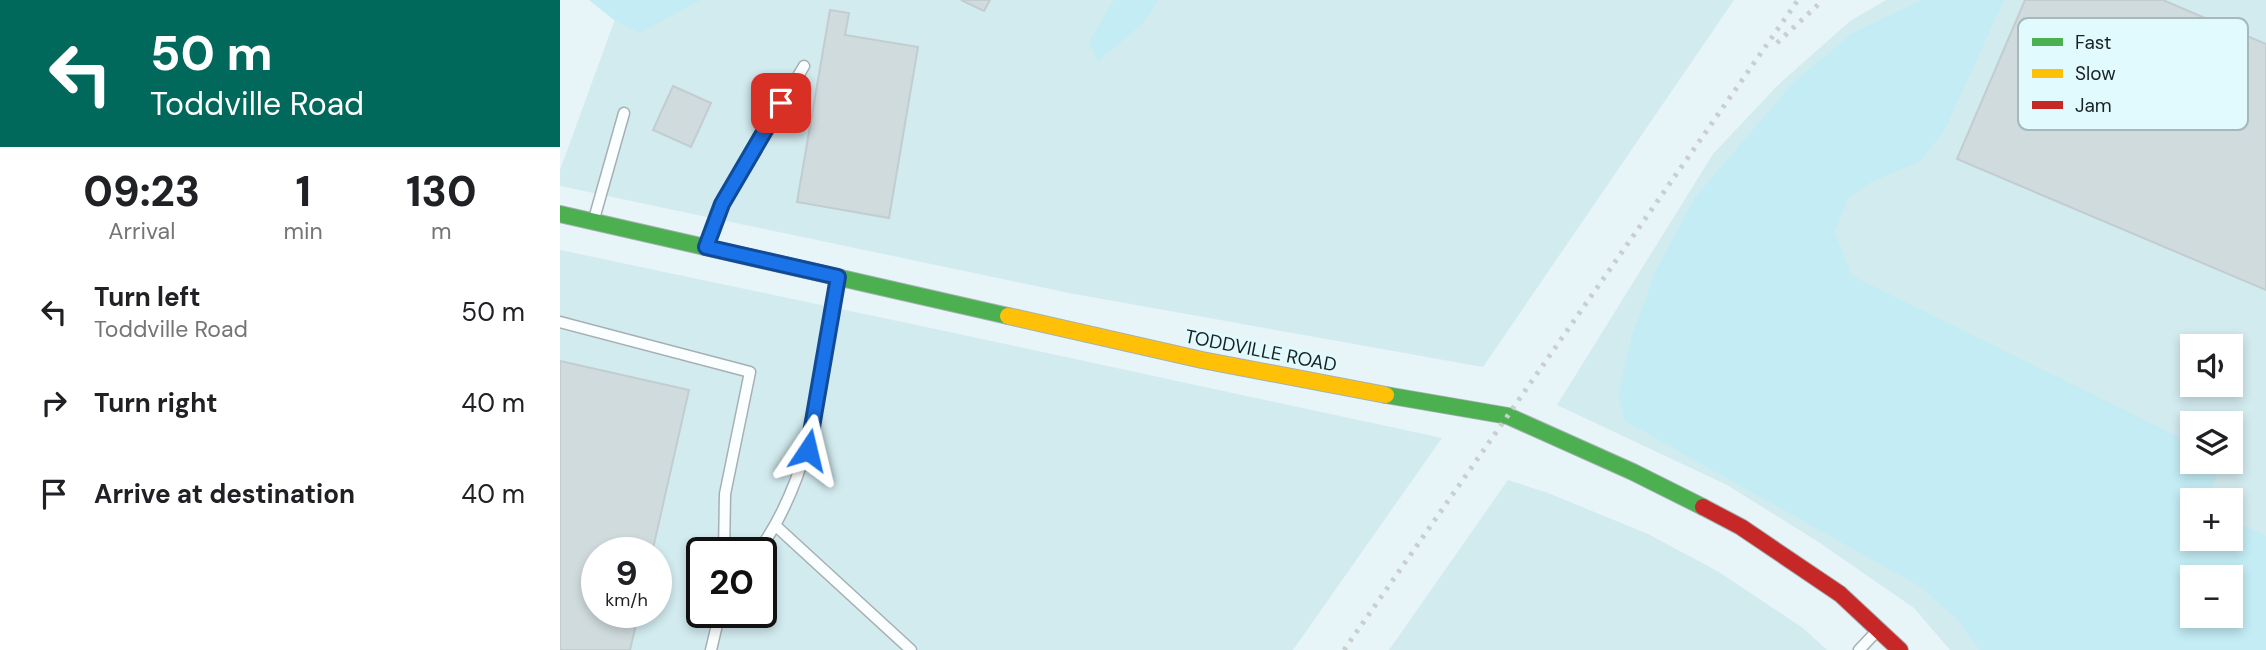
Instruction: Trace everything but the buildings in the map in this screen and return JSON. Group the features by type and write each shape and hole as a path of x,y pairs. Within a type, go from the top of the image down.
{"street":[{"name":"TODDVILLE ROAD","path":"560,214 1202,360 1477,413 1508,415 1645,478 1741,527 1813,574 1900,650"}],"lane":[{"path":"706,247 722,204 804,66"},
{"path":"594,221 624,113"},
{"path":"769,537 777,527 808,450 838,277"},
{"path":"560,322 750,372 725,494 724,537"},
{"path":"777,527 911,650"},
{"path":"711,650 716,628"},
{"path":"1859,650 1879,629"}],"shaded area":[{"path":"589,0 700,0 640,33 614,20"},
{"path":"622,0 1734,0 1483,367 1069,293 560,186 560,170"},
{"path":"1114,0 1158,0 1143,23 1098,61 1089,42"},
{"path":"1886,0 2266,0 2266,650 1950,650 1914,608 1817,541 1727,485 1557,405 1713,154 1777,86 1850,21"},
{"path":"1922,0 2004,0 1945,129 1921,161 1871,182 1848,198 1835,232 1851,275 2180,438 2180,474 2217,474 2212,488 2180,488 2180,551 2243,551 2243,525 2266,536 2266,650 1980,650 1956,618 1921,587 1625,421 1618,395 1632,335 1657,269 1695,197 1792,84 1851,34"},
{"path":"560,250 1442,438 1293,650 560,650"},
{"path":"1508,480 1548,493 1648,534 1719,572 1803,628 1827,650 1389,650"}],"railway":[{"path":"1344,650 1798,0"},
{"path":"1777,43 1823,0"}],"traffic: fast":[{"path":"560,214 1008,316"},
{"path":"1386,395 1508,416 1633,472 1703,507"}],"traffic: slow":[{"path":"1008,316 1202,360 1386,395"}],"traffic: jam":[{"path":"1703,507 1741,527 1840,594 1900,650"}],"route":[{"path":"781,103 722,204 706,247 838,277 808,450"}]}
